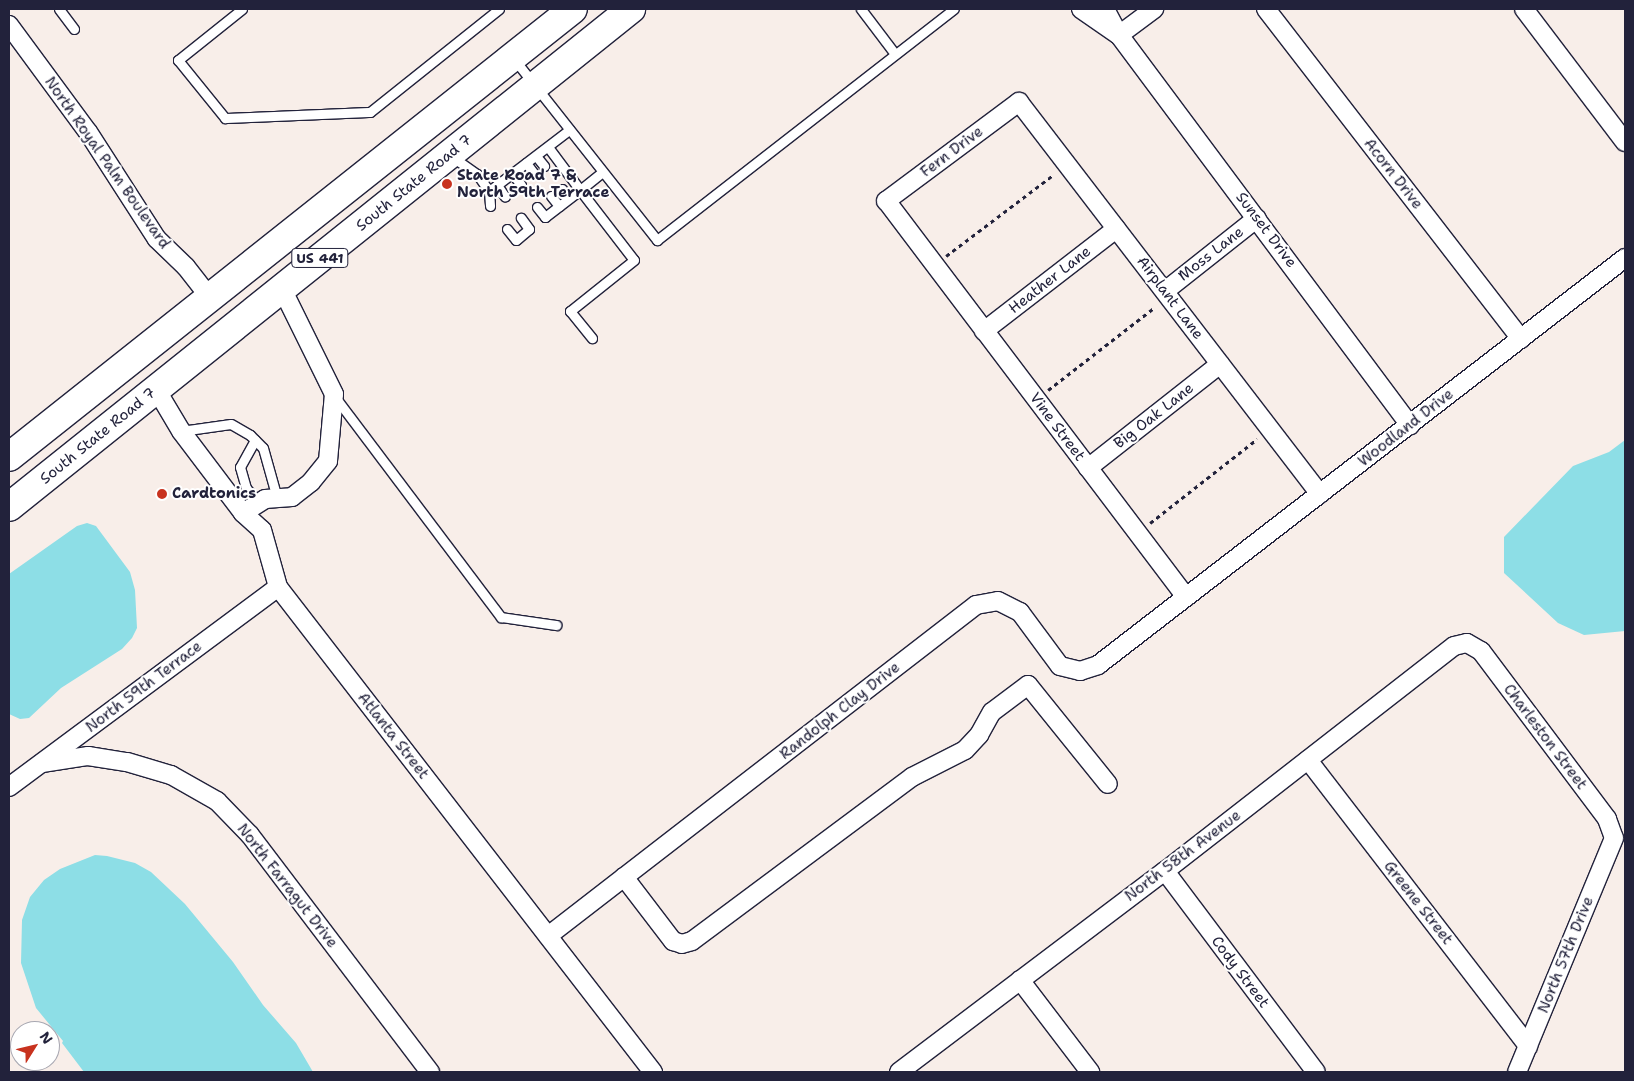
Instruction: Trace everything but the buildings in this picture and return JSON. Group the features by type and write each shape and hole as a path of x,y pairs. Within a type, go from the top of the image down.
{"main road":[{"name":"US 441","path":"9,457 573,9"},
{"name":"South State Road 7","path":"9,507 632,9"}],"street":[{"name":"Sunset Drive","path":"1081,9 1119,35"},
{"name":"Sunset Drive","path":"1105,9 1119,35 1410,425"},
{"path":"1119,35 1154,9"},
{"name":"Acorn Drive","path":"1266,9 1521,340"},
{"path":"1524,9 1625,142"},
{"name":"North Royal Palm Boulevard","path":"9,25 88,132 158,239 186,266 210,298"},
{"name":"Fern Drive","path":"886,201 1019,102"},
{"name":"Airplant Lane","path":"1019,102 1320,494"},
{"name":"Vine Street","path":"886,201 1186,598"},
{"name":"Moss Lane","path":"1165,291 1257,218"},
{"name":"Heather Lane","path":"984,331 1116,228"},
{"name":"Woodland Drive","path":"1186,598 1625,258"},
{"path":"243,513 265,499 292,496 311,482 328,461 334,394 282,289"},
{"name":"Big Oak Lane","path":"1088,468 1220,364"},
{"name":"Atlanta Street","path":"156,389 181,431 243,513 262,530 278,587 653,1072"},
{"name":"North 59th Terrace","path":"9,787 278,587"},
{"name":"Randolph Clay Drive","path":"548,936 976,605 998,601 1020,612 1060,666 1080,672 1098,665 1132,641 1186,598"},
{"name":"North 58th Avenue","path":"899,1072 1165,871 1454,646 1467,643"},
{"name":"Charleston Street","path":"1467,643 1480,651 1617,831"},
{"path":"624,877 672,941 682,944 692,941 912,776 965,750 980,735 992,712 1028,685 1108,784"},
{"name":"North Farragut Drive","path":"42,763 88,756 127,762 171,775 217,801 250,835 430,1072"},
{"name":"Greene Street","path":"1308,760 1528,1046"},
{"name":"North 57th Drive","path":"1517,1072 1617,831"},
{"name":"Cody Street","path":"1165,871 1316,1072"},
{"path":"1020,980 1090,1072"}],"lane":[{"path":"59,9 74,29"},
{"path":"242,9 178,60 225,118 370,112 498,9"},
{"path":"861,9 895,54"},
{"path":"513,57 656,240 954,9"},
{"path":"490,206 493,188 569,130"},
{"path":"548,147 634,260 570,311 592,338"},
{"path":"450,156 477,174 505,197"},
{"path":"536,156 544,166"},
{"path":"526,163 535,175"},
{"path":"537,207 545,217 602,172"},
{"path":"512,173 521,185"},
{"path":"562,189 569,198"},
{"path":"551,196 559,206"},
{"path":"507,229 516,240 529,230 521,218"},
{"path":"334,394 501,618 556,625"},
{"path":"181,431 232,424 255,440 263,448 276,498"},
{"path":"255,440 240,467 246,488 258,503"}],"path":[{"path":"945,257 1054,175"},
{"path":"1046,391 1155,306"},
{"path":"1149,524 1257,440"}],"water":[{"path":"1625,440 1625,631 1584,635 1558,623 1504,573 1504,537 1573,466 1609,452"},
{"path":"87,523 96,526 130,572 135,590 137,628 132,638 122,649 61,688 29,718 20,719 9,714 9,574 77,526"},
{"path":"95,855 135,863 151,872 185,904 233,962 263,1005 296,1043 313,1072 84,1072 62,1043 60,1021 47,1021 36,1008 21,963 22,920 30,897 44,880 60,869"}],"place":[{"name":"State Road 7 & North 59th Terrace","path":"447,184"},
{"name":"Cardtonics","path":"162,494"}]}
